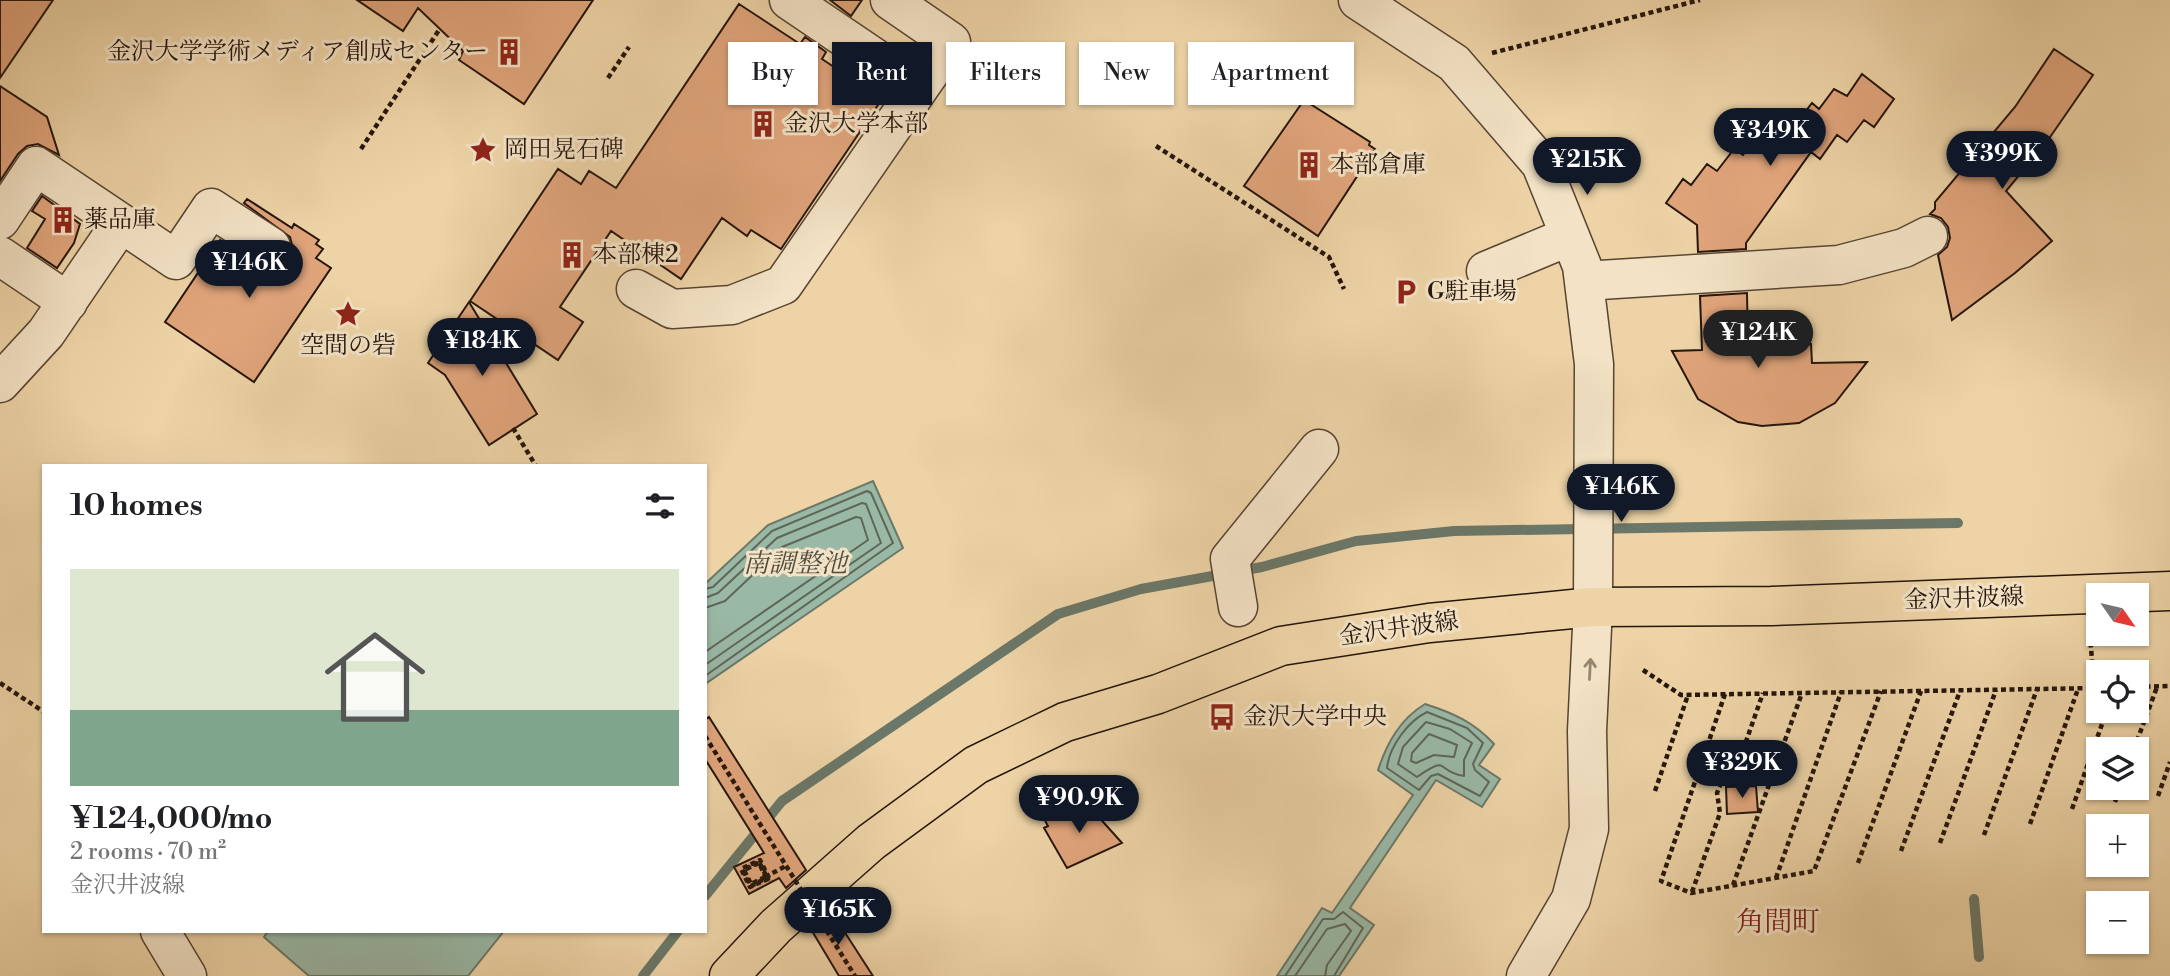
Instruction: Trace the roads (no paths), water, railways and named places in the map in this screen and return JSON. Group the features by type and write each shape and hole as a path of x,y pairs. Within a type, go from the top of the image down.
{"main road":[{"name":"金沢井波線","path":"729,976 776,926 871,842 976,765 1065,722 1158,695 1281,646 1429,623 1593,607 1771,606 2170,591"}],"street":[{"path":"789,0 851,42"},
{"path":"890,0 951,42 932,69"},
{"path":"1358,0 1454,63 1541,164 1582,266 1594,364 1591,506 1593,607 1587,731 1589,829 1571,899 1526,976"},
{"path":"636,289 672,309 732,305 783,285 907,105"},
{"path":"0,220 36,166 176,260 211,208 271,247"},
{"path":"0,383 46,333 121,223"},
{"path":"1486,271 1570,236"},
{"path":"1584,281 1839,265 1903,248 1928,236"},
{"path":"0,256 68,302"},
{"path":"1235,587 1319,449"},
{"path":"161,933 187,976"}],"water":[{"name":"南調整池","path":"873,481 903,548 707,683 707,582 768,525"},
{"path":"1425,704 1462,719 1494,744 1479,765 1500,779 1482,807 1436,780 1350,908 1374,925 1339,976 1277,976 1322,908 1332,913 1413,795 1378,770 1396,732 1408,717"},
{"path":"267,933 502,933 468,976 309,976 264,937"}],"waterway":[{"path":"707,894 782,801 1058,614 1141,589 1262,567 1356,541 1454,531 1958,523"},
{"path":"1974,899 1979,957"},
{"path":"643,976 676,933"}],"place":[{"name":"金沢大学学術メディア創成センター","path":"509,52"},
{"name":"金沢大学本部","path":"763,124"},
{"name":"岡田晃石碑","path":"483,150"},
{"name":"本部倉庫","path":"1309,165"},
{"name":"薬品庫","path":"63,220"},
{"name":"本部棟2","path":"572,255"},
{"name":"G駐車場","path":"1406,292"},
{"name":"空間の砦","path":"348,314"},
{"name":"金沢大学中央","path":"1222,717"}],"district":[{"name":"角間町","path":"1778,922"}]}
